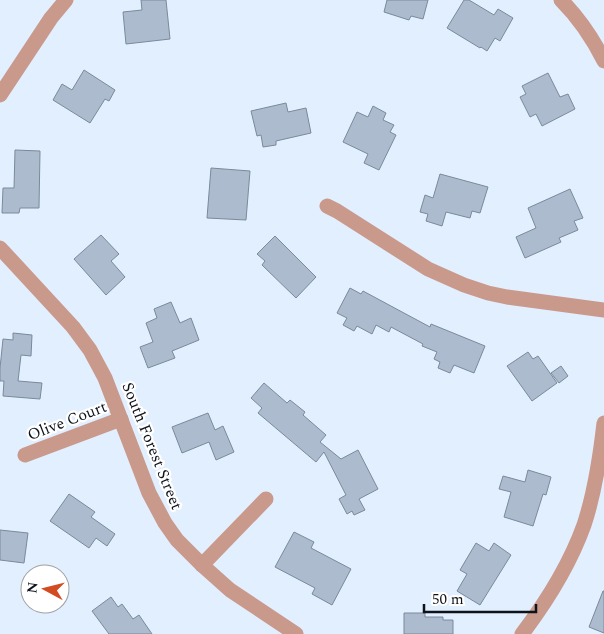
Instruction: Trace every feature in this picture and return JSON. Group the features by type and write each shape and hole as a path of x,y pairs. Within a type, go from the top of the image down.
{"street":[{"path":"0,95 51,18 66,0"},
{"path":"562,0 599,38 604,61"},
{"path":"327,206 428,269 464,285 507,298 604,310"},
{"name":"South Forest Street","path":"0,248 73,327 90,350 106,378 149,493 165,523 177,540 230,590 296,634"},
{"name":"Olive Court","path":"26,455 121,419"},
{"path":"522,634 549,595 572,552 583,526 595,483 604,423"},
{"path":"202,565 266,499"}],"building":[{"path":"141,0 166,0 170,39 126,44 123,12 142,10"},
{"path":"387,0 428,0 423,19 411,16 409,20 384,12"},
{"path":"464,0 469,0 494,15 498,9 513,18 500,41 495,38 487,51 447,28"},
{"path":"84,70 115,90 109,101 105,99 90,123 53,100 62,84 72,90"},
{"path":"548,73 560,97 568,94 575,109 542,126 536,114 530,117 520,97 526,94 522,86"},
{"path":"286,103 288,112 306,108 311,133 276,141 276,145 263,147 261,135 257,136 251,111"},
{"path":"373,106 386,113 383,120 394,125 390,132 396,135 379,170 364,163 368,154 343,142 357,112 368,117"},
{"path":"15,150 40,151 39,208 20,208 19,213 2,213 3,188 14,188"},
{"path":"211,168 250,171 246,220 207,218"},
{"path":"440,174 488,187 480,213 472,211 470,218 446,212 442,226 426,221 428,214 420,212 425,195 433,198"},
{"path":"570,189 583,218 574,221 578,230 559,238 561,242 525,258 516,237 536,228 528,208"},
{"path":"101,235 119,254 111,261 125,277 106,295 74,259"},
{"path":"275,236 316,277 296,298 262,265 265,261 257,254"},
{"path":"350,288 361,294 363,291 430,327 431,324 485,346 474,373 454,365 450,373 438,368 440,362 434,359 437,352 422,346 423,344 391,327 389,332 376,325 372,334 357,326 354,331 343,325 347,318 337,313"},
{"path":"171,302 180,323 191,318 199,340 172,351 175,358 148,368 140,347 153,342 146,323 157,318 154,309"},
{"path":"13,333 32,335 31,356 21,355 18,381 42,383 40,399 3,396 4,381 0,381 0,368 3,339 13,340"},
{"path":"528,352 533,359 538,356 557,383 532,401 507,366"},
{"path":"561,366 568,376 559,383 551,373"},
{"path":"264,383 287,403 290,400 305,412 303,415 326,435 320,442 341,459 358,450 378,489 359,499 365,510 354,515 352,511 347,514 339,499 346,495 324,452 316,462 258,413 262,408 251,398"},
{"path":"208,413 215,430 223,426 234,452 216,460 209,442 182,453 172,427"},
{"path":"528,470 551,477 546,495 543,494 533,526 504,517 511,492 499,489 503,476 525,482"},
{"path":"69,494 95,512 91,517 115,534 107,546 96,538 89,548 50,521"},
{"path":"0,530 28,533 24,563 0,560"},
{"path":"294,532 314,542 311,548 351,569 332,605 312,594 315,588 275,567"},
{"path":"476,543 489,551 494,543 511,555 480,605 457,591 467,574 460,570"},
{"path":"604,591 604,633 589,627"},
{"path":"111,597 118,607 122,604 133,619 139,615 152,634 109,634 92,611"},
{"path":"404,613 425,613 425,617 443,617 443,620 453,620 453,634 404,634"}]}
